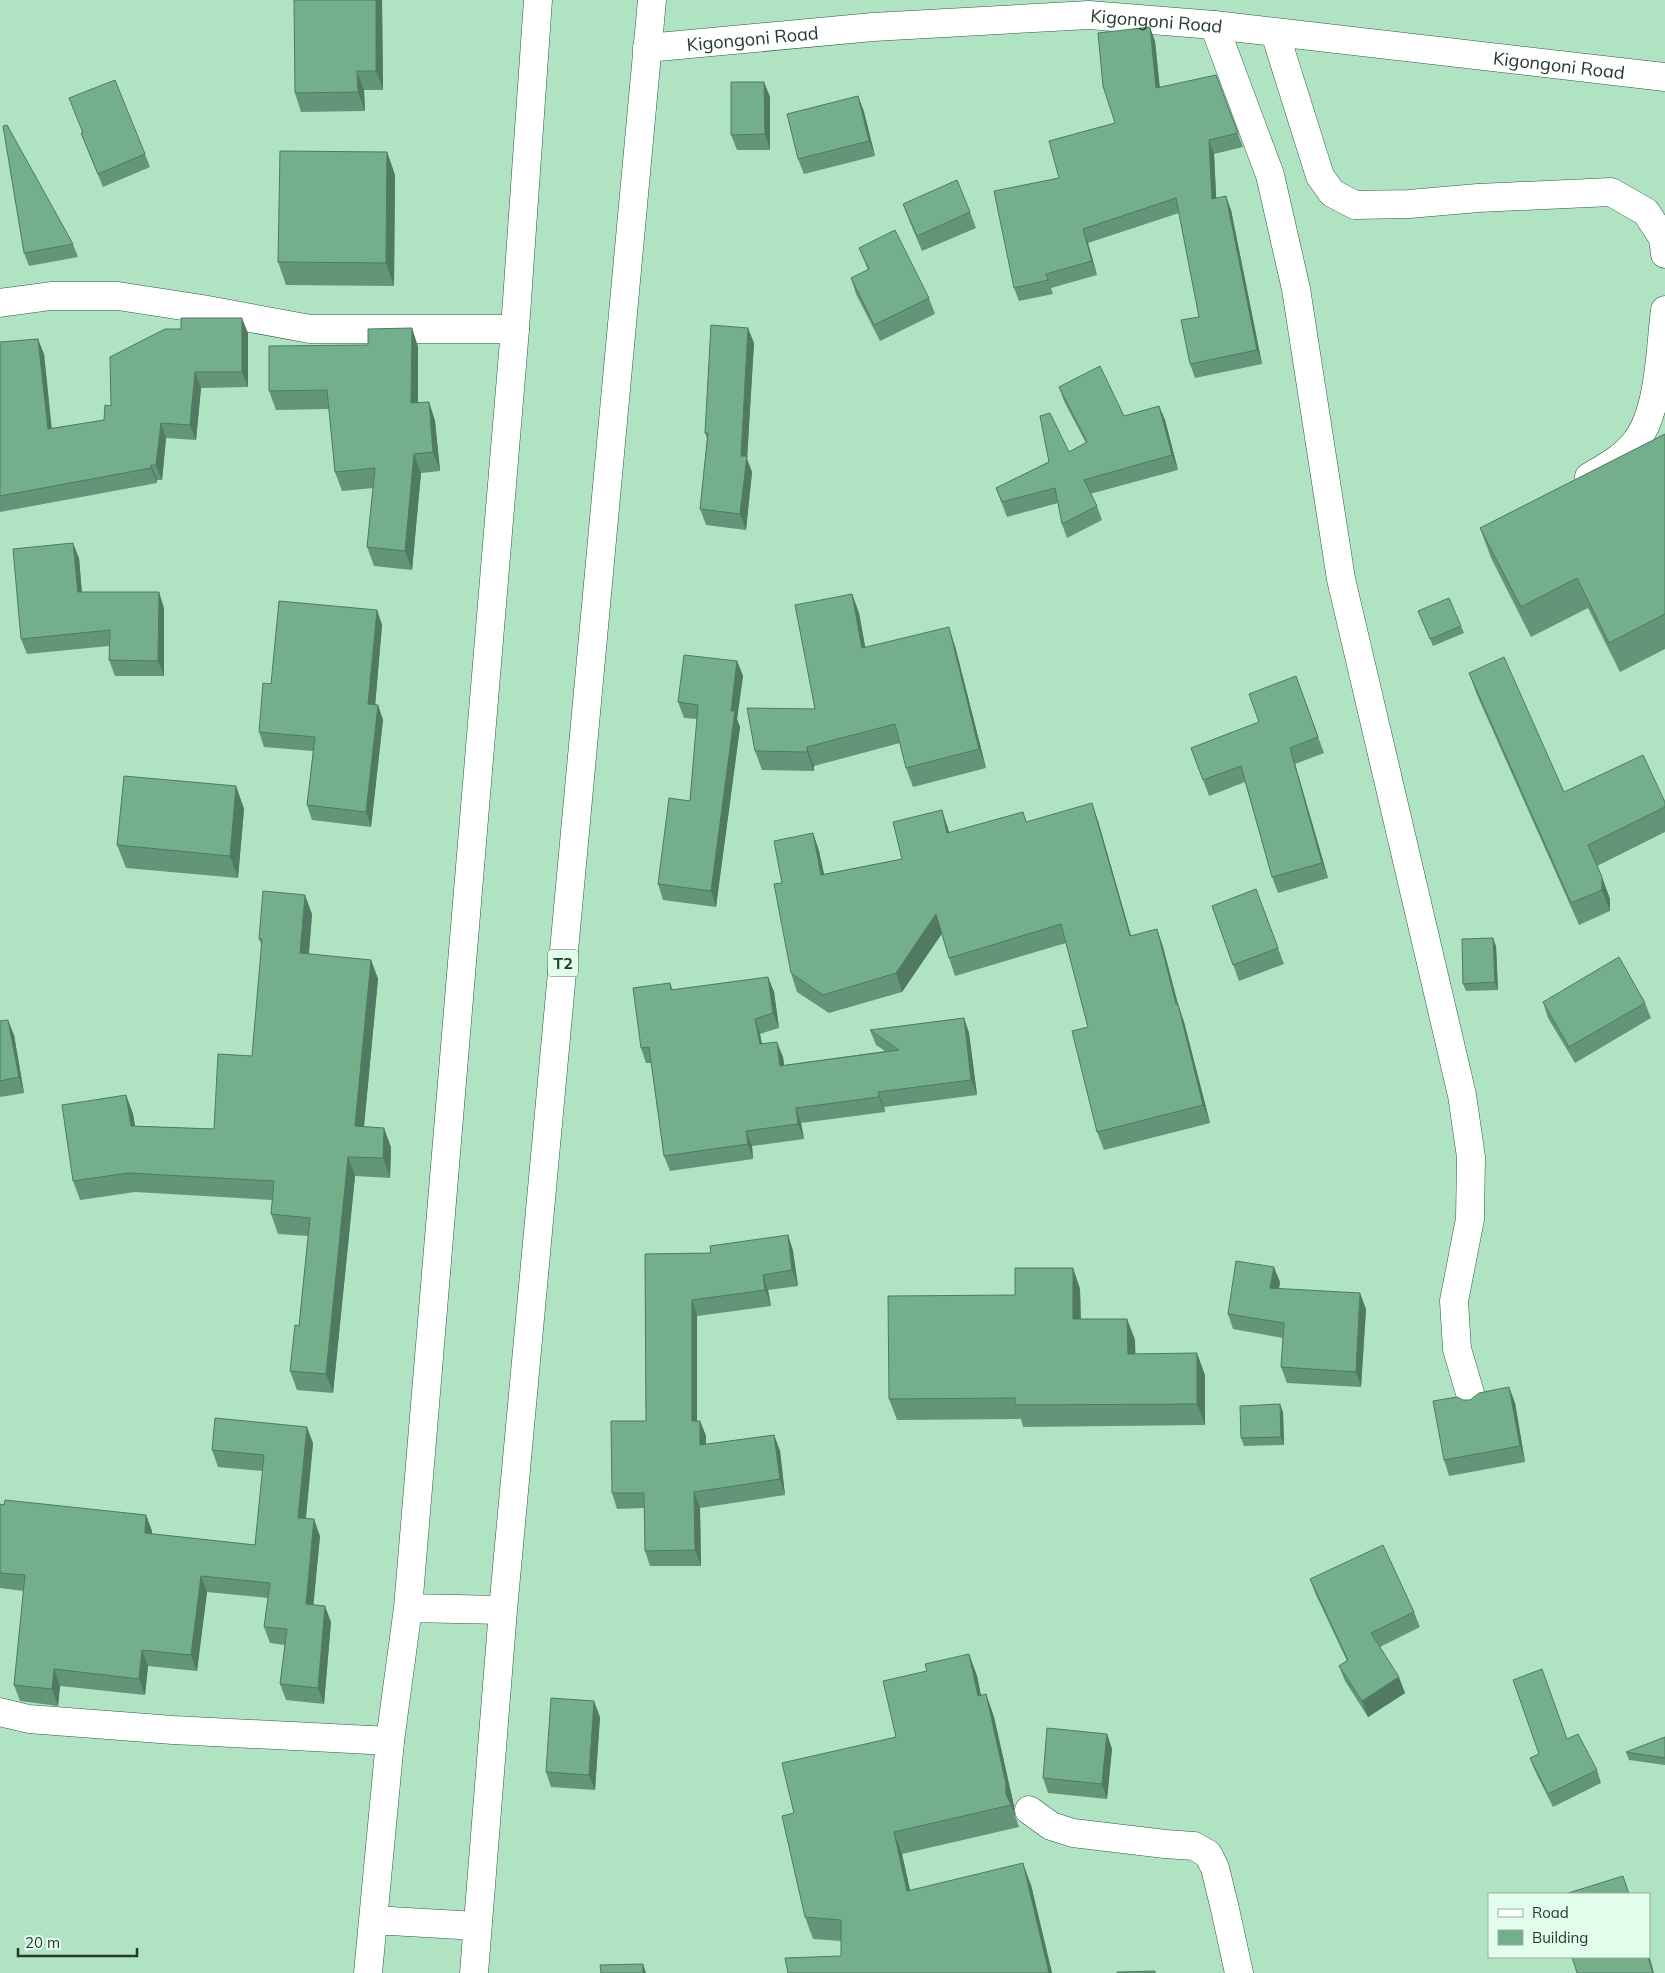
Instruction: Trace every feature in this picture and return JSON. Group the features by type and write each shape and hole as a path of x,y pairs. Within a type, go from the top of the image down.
{"main road":[{"path":"368,1973 390,1741 408,1608 515,329 538,0"},
{"name":"T2","path":"474,1973 503,1610 652,0"},
{"name":"Kigongoni Road","path":"648,48 873,27 1089,15 1214,25 1665,77"},
{"path":"1214,25 1270,175 1296,289 1341,579 1462,1095 1472,1157 1470,1210 1454,1301 1457,1348 1472,1400"},
{"path":"1275,33 1320,176 1332,193 1355,205 1409,204 1478,198 1611,192 1646,212 1663,238 1665,254"},
{"path":"0,303 50,296 118,296 310,329 515,329"},
{"path":"1567,491 1617,460 1638,440 1654,406 1665,310"},
{"path":"408,1608 503,1610"},
{"path":"0,1712 29,1719 173,1730 390,1741"},
{"path":"1029,1810 1051,1826 1073,1833 1194,1846 1208,1854 1215,1868 1239,1973"},
{"path":"373,1920 477,1926"}],"building":[{"path":"294,0 376,0 376,71 357,71 358,92 295,93"},
{"path":"1150,27 1156,88 1216,75 1238,133 1209,140 1212,199 1226,196 1257,350 1190,364 1181,320 1199,317 1176,198 1083,229 1092,261 1046,274 1048,280 1014,288 994,191 1059,178 1049,141 1115,123 1103,86 1098,33"},
{"path":"115,80 145,154 98,174 69,98"},
{"path":"731,82 764,82 765,134 731,135"},
{"path":"858,96 869,141 798,159 787,114"},
{"path":"7,125 73,244 24,253 3,126"},
{"path":"280,151 387,152 386,263 278,262"},
{"path":"957,180 970,212 917,236 903,204"},
{"path":"895,230 929,298 874,325 851,278 869,269 859,248"},
{"path":"181,318 242,318 242,372 195,372 190,425 161,423 156,465 151,465 151,468 0,496 0,342 38,339 48,429 104,420 105,405 111,406 110,357 165,329 181,329"},
{"path":"711,325 748,328 741,456 747,456 740,514 700,509 708,433 705,433"},
{"path":"412,328 411,403 429,402 433,452 414,454 405,551 367,547 375,468 335,472 327,390 269,391 269,346 368,345 368,329"},
{"path":"1100,366 1124,416 1159,406 1172,455 1084,480 1097,506 1062,524 1055,488 1002,502 996,488 1049,462 1040,416 1050,413 1069,452 1087,442 1059,387"},
{"path":"1665,434 1665,614 1609,643 1577,578 1521,607 1480,528"},
{"path":"73,543 78,592 159,592 158,661 109,660 110,630 21,639 13,549"},
{"path":"852,594 862,648 949,627 979,749 906,768 895,724 807,747 807,752 755,751 747,708 815,709 795,605"},
{"path":"1449,598 1461,626 1430,639 1418,611"},
{"path":"279,601 377,610 368,704 378,705 366,812 307,805 315,737 259,732 263,683 271,684"},
{"path":"684,655 737,661 731,711 735,711 711,891 658,884 669,798 690,801 698,705 678,702"},
{"path":"1504,657 1564,792 1643,755 1665,802 1665,807 1588,845 1602,877 1602,890 1571,903 1469,673"},
{"path":"1296,676 1318,737 1290,748 1322,863 1272,877 1241,766 1203,780 1191,748 1259,722 1249,694"},
{"path":"124,776 236,786 230,856 117,845"},
{"path":"1092,803 1130,936 1157,929 1203,1105 1097,1132 1072,1031 1088,1027 1061,924 949,958 936,914 896,973 823,995 791,973 774,884 782,883 774,841 813,833 821,875 902,859 893,822 942,810 947,833 1023,812 1026,822"},
{"path":"1256,889 1278,948 1233,965 1212,906"},
{"path":"263,891 305,895 300,953 371,960 355,1126 384,1128 383,1158 348,1157 326,1374 290,1371 295,1325 299,1326 310,1218 271,1214 274,1181 128,1173 73,1181 62,1105 126,1095 131,1126 214,1129 218,1054 252,1056 262,939 259,939"},
{"path":"1493,938 1495,982 1463,984 1462,939"},
{"path":"1619,957 1645,1003 1569,1047 1543,1002"},
{"path":"768,977 773,1013 755,1019 760,1044 777,1042 780,1066 899,1050 870,1030 964,1018 971,1080 878,1092 879,1097 796,1108 798,1124 746,1131 748,1144 664,1156 649,1047 641,1048 633,988 670,983 671,990"},
{"path":"8,1020 19,1077 0,1081 0,1021"},
{"path":"788,1235 792,1270 763,1275 765,1290 692,1300 692,1421 700,1421 700,1445 774,1435 780,1479 694,1492 695,1550 645,1551 644,1493 612,1493 611,1421 646,1421 645,1254 711,1253 710,1246"},
{"path":"1236,1261 1274,1267 1270,1288 1360,1293 1356,1372 1281,1367 1284,1323 1228,1314"},
{"path":"1015,1268 1073,1268 1073,1319 1127,1319 1128,1354 1197,1353 1197,1404 1015,1405 1015,1398 889,1399 888,1296 1015,1295"},
{"path":"1509,1387 1520,1446 1444,1460 1433,1401 1457,1397 1463,1400 1470,1400 1479,1393"},
{"path":"1280,1404 1281,1437 1241,1438 1240,1406"},
{"path":"215,1418 307,1427 298,1518 314,1519 306,1604 325,1606 318,1688 280,1684 287,1629 264,1627 270,1583 201,1576 191,1655 142,1650 139,1679 54,1669 52,1689 14,1685 25,1575 0,1573 0,1504 4,1505 5,1500 146,1515 145,1533 255,1545 264,1455 212,1450"},
{"path":"1383,1545 1414,1612 1371,1633 1399,1677 1362,1701 1339,1666 1348,1660 1310,1579"},
{"path":"969,1654 978,1696 986,1694 1006,1784 1006,1794 1011,1805 894,1832 907,1891 1023,1863 1049,1973 788,1973 785,1958 841,1956 841,1920 805,1917 782,1816 794,1813 782,1763 896,1737 883,1681 927,1671 925,1664"},
{"path":"1542,1669 1567,1739 1578,1734 1597,1770 1548,1794 1530,1758 1539,1754 1513,1680"},
{"path":"551,1698 594,1701 589,1775 546,1772"},
{"path":"1047,1728 1107,1734 1102,1784 1043,1778"},
{"path":"1665,1737 1665,1758 1626,1752"},
{"path":"1623,1876 1629,1893 1568,1893"},
{"path":"1572,1958 1648,1958 1653,1973 1577,1973"},
{"path":"643,1964 643,1973 601,1973 600,1965"},
{"path":"1155,1971 1155,1973 1117,1973 1117,1972"}]}
